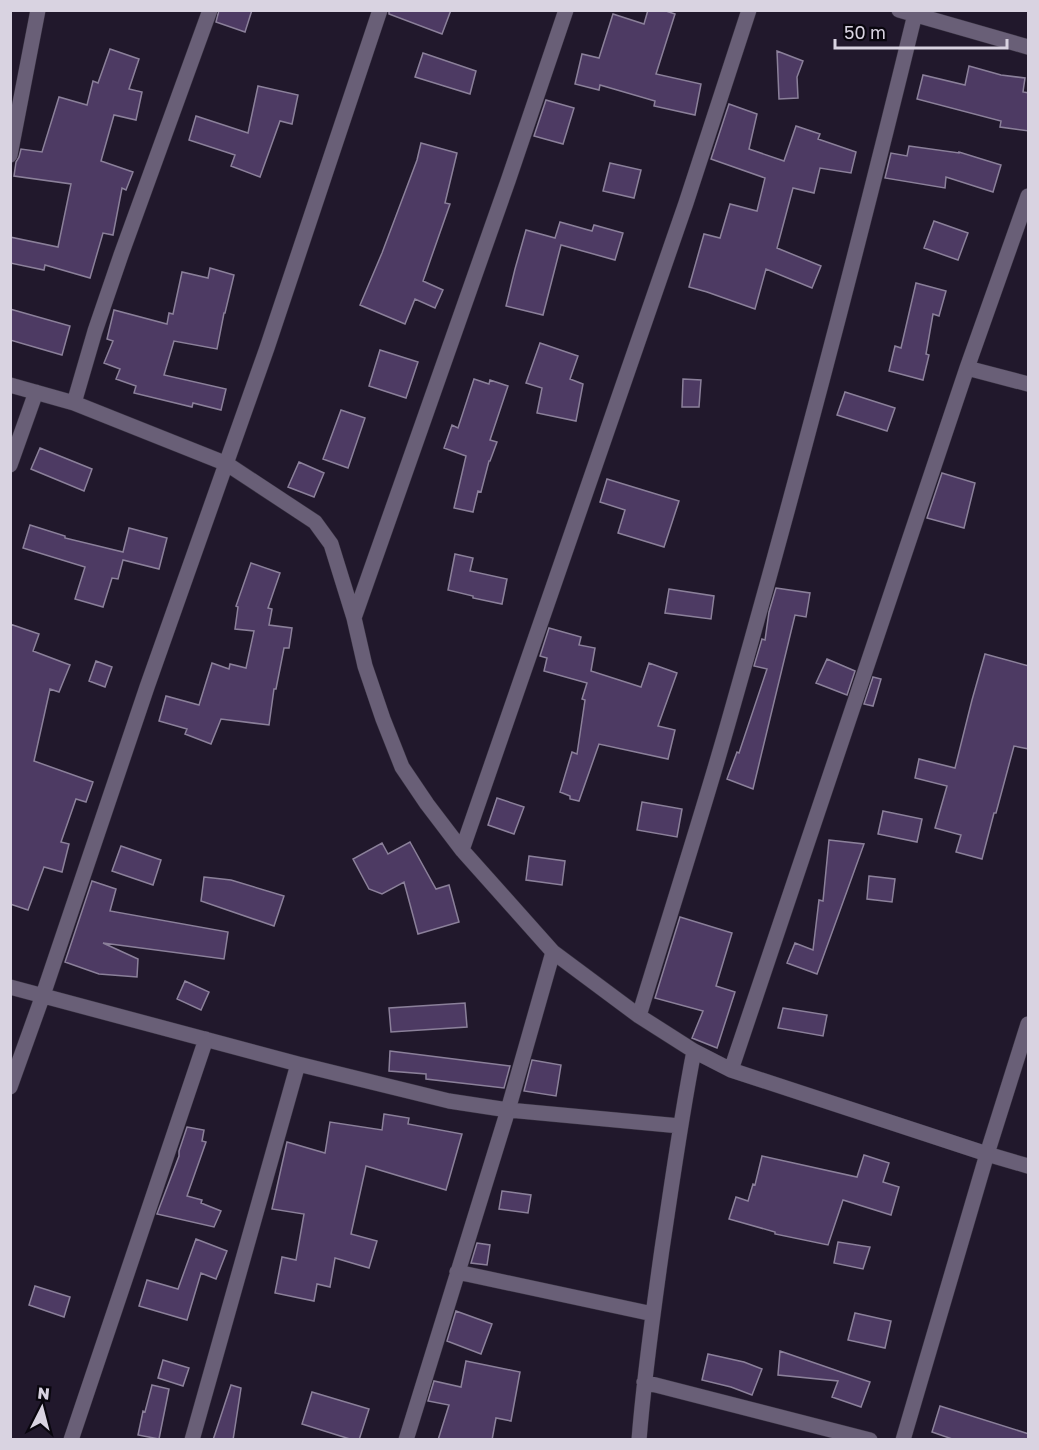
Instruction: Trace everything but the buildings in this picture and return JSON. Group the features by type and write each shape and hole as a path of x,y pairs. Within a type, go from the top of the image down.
{"street":[{"path":"10,155 38,10"},
{"path":"74,403 121,255 210,10"},
{"path":"10,1087 302,246 380,10"},
{"path":"354,618 566,10"},
{"path":"462,850 653,302 749,10"},
{"path":"899,10 1029,47"},
{"path":"639,1016 729,722 783,528 872,192 915,13"},
{"path":"731,1070 967,368 1029,196"},
{"path":"967,368 1029,384"},
{"path":"10,385 74,403 227,464 315,522 331,544 354,618 365,666 402,767 462,850 553,952 639,1016 694,1051 731,1070 1029,1166"},
{"path":"10,465 36,392"},
{"path":"406,1440 508,1110 553,952"},
{"path":"10,987 298,1064 450,1101 508,1110 680,1126"},
{"path":"903,1440 987,1154 1029,1024"},
{"path":"71,1440 206,1039"},
{"path":"639,1440 653,1314 680,1126 694,1051"},
{"path":"192,1440 298,1064"},
{"path":"457,1272 653,1314"},
{"path":"644,1382 870,1440"}]}
